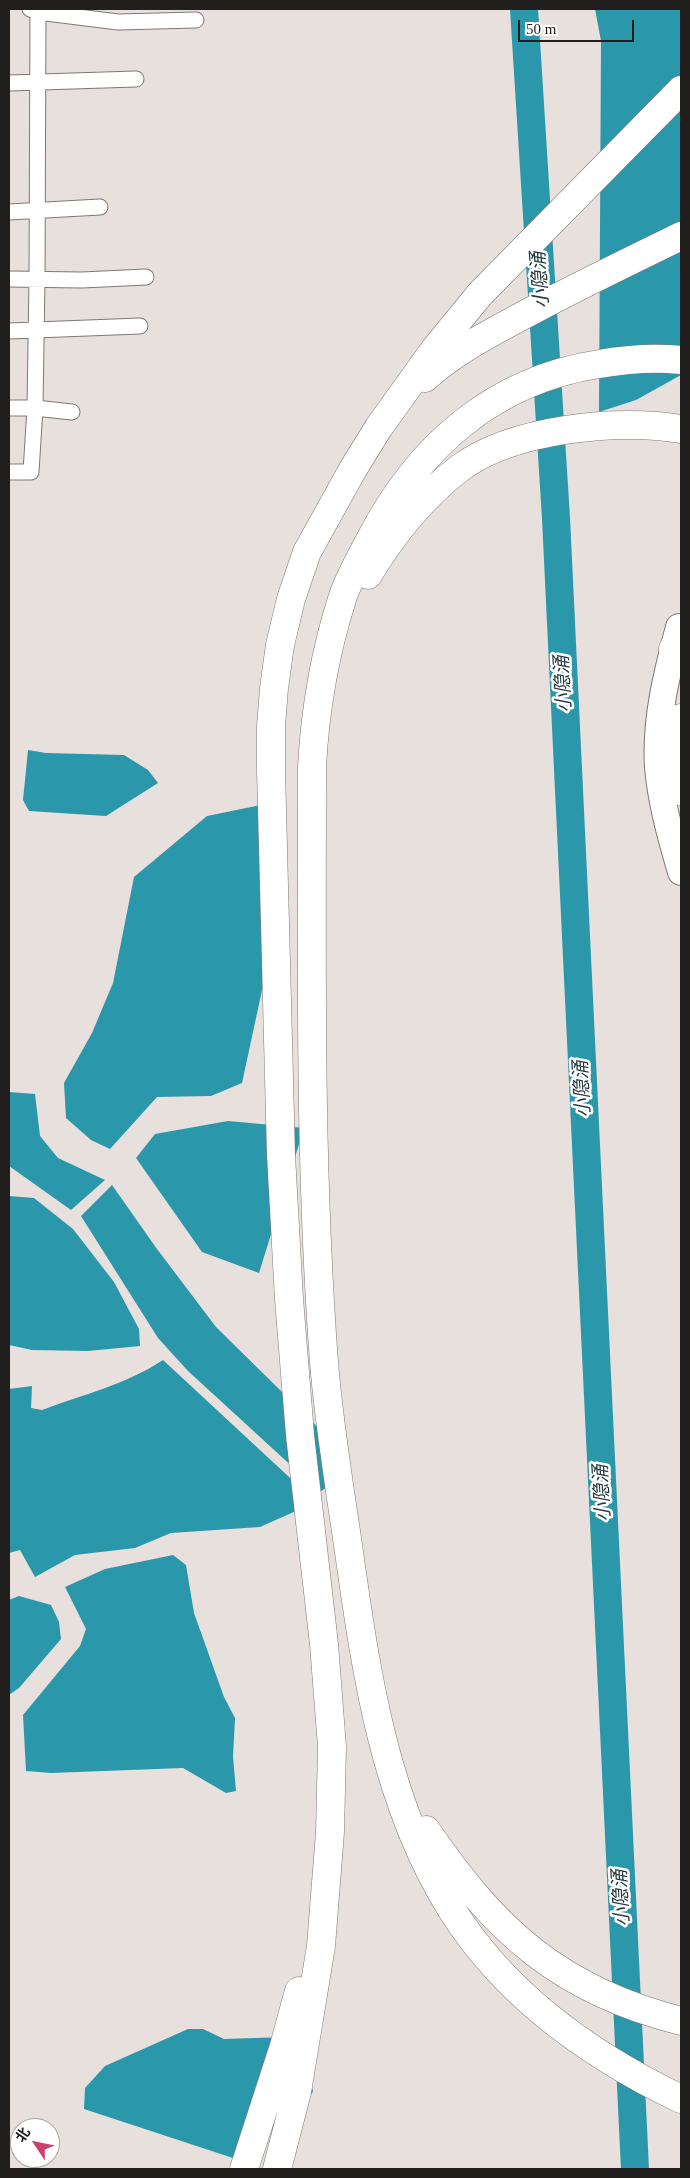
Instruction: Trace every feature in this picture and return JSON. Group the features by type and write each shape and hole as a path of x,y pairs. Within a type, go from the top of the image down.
{"highway":[{"path":"277,2169 297,2092 314,2002 321,1946 330,1832 332,1748 325,1653 299,1425 289,1299 281,1145 273,888 271,726 280,645 291,599 307,552 353,469 379,427 435,349 480,294 681,90"},
{"path":"379,427 410,391 449,358 526,313 681,236"},
{"path":"681,360 659,358 625,360 559,372 522,385 493,400 441,441 410,476 381,518 344,595 329,649 314,725 312,767 313,1154 324,1366 332,1436 353,1578 377,1714 392,1773 416,1839 440,1889 469,1935 495,1966 527,1999 574,2037 636,2076 681,2099"},
{"path":"329,649 374,566 401,529 431,494 461,467 487,453 521,440 565,430 599,425 633,424 681,429"},
{"path":"681,621 662,697 658,766 662,795 681,872"},
{"path":"681,718 679,766 681,791"},
{"path":"392,1773 414,1812 473,1894 507,1930 530,1950 557,1970 619,2001 681,2021"},
{"path":"244,2169 284,2046 325,1887"}],"street":[{"path":"9,472 31,472 35,408 37,81 35,10 118,22 196,20"},
{"path":"9,84 37,81 136,79"},
{"path":"9,212 37,212 100,207"},
{"path":"9,279 82,280 146,276"},
{"path":"9,331 140,326"},
{"path":"9,408 35,408 72,412"}],"water":[{"path":"595,9 681,9 681,375 636,400 599,412 601,41"},
{"path":"28,750 46,753 124,755 148,770 158,783 106,816 29,811 23,800"},
{"path":"261,805 273,939 242,1083 211,1096 157,1097 110,1149 91,1140 66,1118 64,1083 92,1033 113,983 134,877 207,816"},
{"path":"9,1092 35,1094 40,1136 58,1158 105,1180 71,1210 9,1166"},
{"path":"228,1121 304,1128 259,1273 202,1252 136,1158 155,1134"},
{"path":"112,1185 157,1249 216,1327 344,1453 351,1470 320,1492 188,1371 158,1338 81,1216"},
{"path":"9,1196 34,1198 73,1229 114,1282 139,1329 140,1346 88,1351 32,1350 9,1345"},
{"path":"163,1360 316,1502 260,1527 171,1533 135,1548 75,1555 35,1577 20,1550 9,1553 9,1389 32,1386 31,1408 42,1410 135,1376"},
{"path":"173,1555 186,1565 194,1613 224,1697 235,1718 233,1757 236,1791 226,1793 183,1768 51,1773 26,1771 23,1715 80,1646 86,1629 65,1587 105,1569"},
{"path":"19,1596 51,1605 59,1622 61,1639 19,1688 9,1695 9,1600"},
{"path":"188,2029 203,2029 224,2039 287,2037 304,2059 313,2091 307,2103 233,2158 84,2109 85,2088 105,2066"}],"waterway":[{"name":"小隐涌","path":"524,9 556,518 635,2169"}]}
